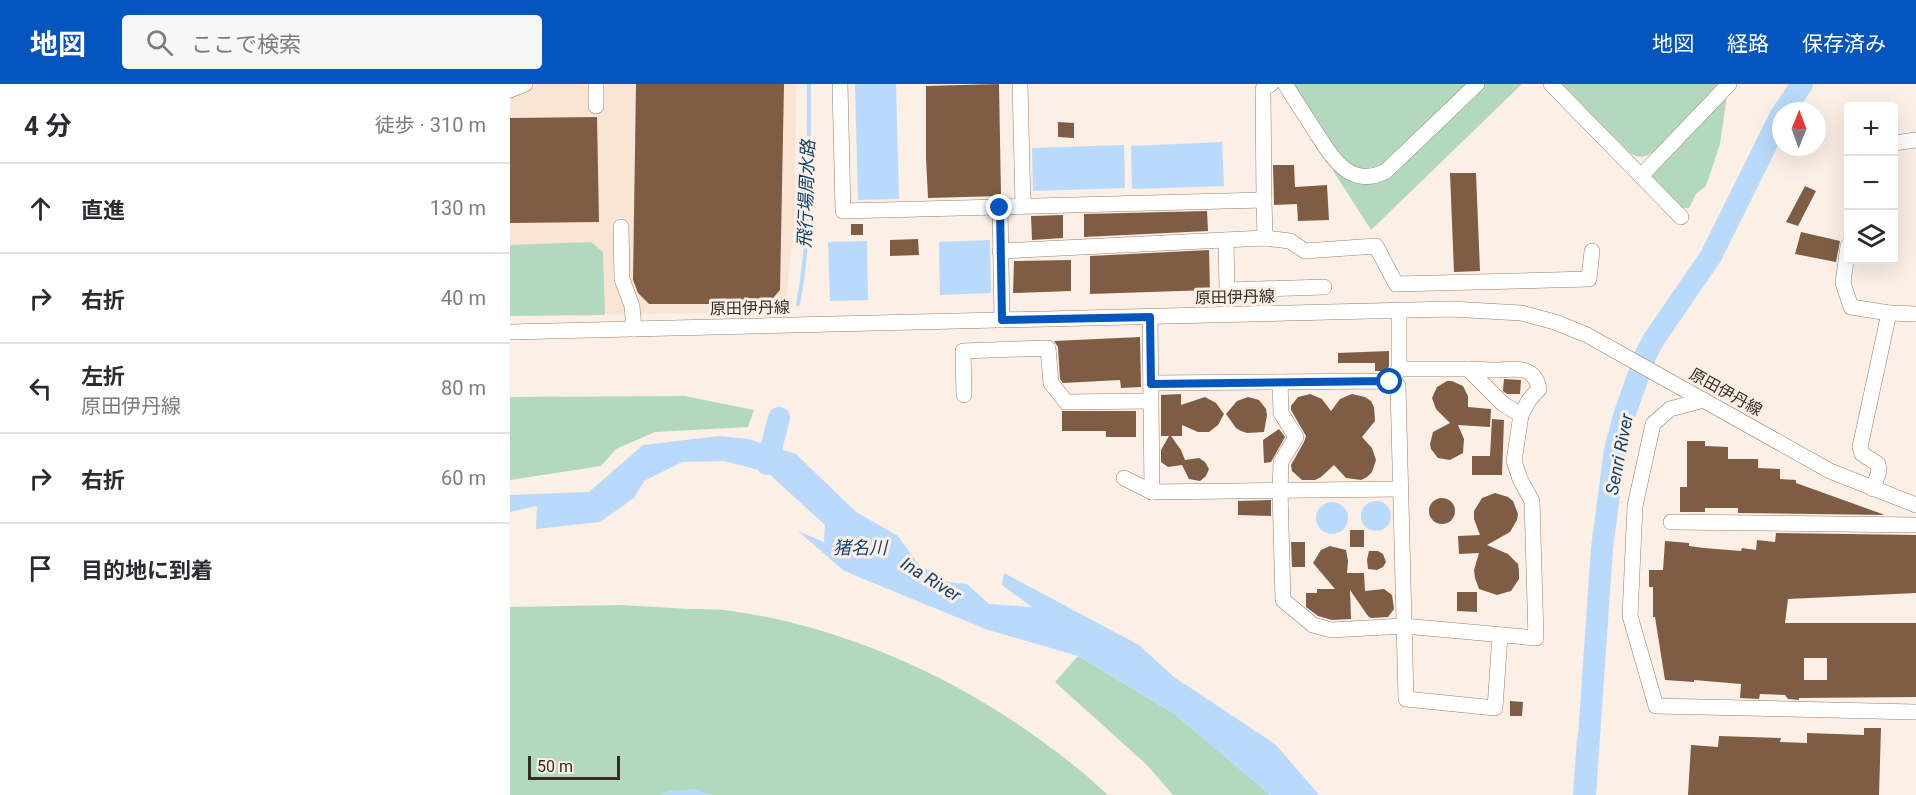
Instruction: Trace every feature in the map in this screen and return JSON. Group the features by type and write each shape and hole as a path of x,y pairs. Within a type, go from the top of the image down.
{"street":[{"path":"510,90 525,84"},
{"path":"596,84 596,106"},
{"path":"840,84 843,211 1264,200"},
{"path":"1020,84 1023,207"},
{"path":"1265,238 1263,89 1271,84"},
{"path":"1284,84 1331,156 1351,174 1369,177 1386,171 1477,84"},
{"path":"1551,84 1681,217"},
{"path":"1641,176 1729,84"},
{"path":"1898,142 1916,140"},
{"path":"1000,208 1002,320"},
{"path":"621,227 622,279 632,306 634,329"},
{"path":"1000,251 1265,238 1290,241 1305,251 1376,246 1396,284 1589,279 1592,251"},
{"path":"1226,240 1228,315"},
{"path":"1846,264 1843,283 1851,307 1889,313 1916,314"},
{"path":"1227,290 1324,287"},
{"name":"原田伊丹線","path":"510,332 1451,309 1521,314 1587,334 1799,455 1830,471 1916,505"},
{"path":"1399,311 1395,376 1398,386 1406,699 1495,708 1500,635"},
{"path":"1874,489 1879,471 1878,464 1862,454 1860,447 1889,313"},
{"path":"1150,317 1152,492"},
{"path":"1038,319 1038,348"},
{"path":"964,395 963,351 1048,348 1051,382 1066,402 1151,401"},
{"path":"1151,384 1280,382 1395,376 1468,369 1516,368 1530,373 1538,380 1539,389 1529,400 1521,415 1514,461 1520,479 1532,501 1536,638 1404,626 1331,630 1314,625 1283,600 1281,462 1296,437 1281,413 1280,382"},
{"path":"1468,369 1503,404 1521,415"},
{"path":"1704,400 1670,409 1653,424 1635,506 1630,616 1656,706 1916,712"},
{"path":"1124,478 1152,492 1401,489"},
{"path":"1671,522 1916,525"}],"shaded area":[{"path":"510,84 796,84 795,211 785,312 510,316"}],"green space":[{"path":"1289,84 1470,84 1379,168 1368,171 1349,167"},
{"path":"1485,84 1522,84 1371,230 1332,169 1343,177 1360,184 1380,181"},
{"path":"1562,84 1719,84 1665,142 1648,155 1641,157 1630,153"},
{"path":"1727,95 1720,144 1706,186 1696,194 1689,208 1678,208 1652,181 1652,175"},
{"path":"591,242 603,252 605,315 510,316 510,245"},
{"path":"685,396 754,410 748,427 655,432 616,449 601,466 510,480 510,397"},
{"path":"621,605 725,610 773,618 820,630 867,646 956,687 998,712 1039,739 1108,795 510,795 510,607"},
{"path":"1078,656 1176,715 1270,795 1173,795 1147,765 1055,682"}],"water":[{"path":"855,84 896,84 899,199 858,200"},
{"path":"1222,142 1224,186 1132,189 1131,146"},
{"path":"1124,145 1125,188 1033,191 1032,148"},
{"path":"990,240 991,293 940,295 939,242"},
{"path":"867,241 868,300 830,301 828,242"},
{"name":"猪名川","path":"719,436 748,439 796,454 856,512 898,536 919,565 948,582 967,584 989,604 1032,607 1002,585 1004,573 1139,645 1174,677 1276,745 1319,795 1270,795 1176,715 1078,656 988,630 844,571 798,531 824,542 825,525 767,472 724,461 682,462 644,481 634,498 600,522 536,529 537,506 510,512 510,495 589,492 643,445"},
{"path":"1376,501 1382,502 1390,510 1390,522 1382,530 1376,531 1370,530 1362,522 1361,516 1362,510 1370,502"},
{"path":"1332,502 1343,507 1348,518 1343,529 1332,534 1321,529 1316,518 1321,507"},
{"path":"1589,699 1588,795 1573,795 1577,739"},
{"path":"695,789 712,795 661,795 667,791"}],"building":[{"path":"636,84 784,84 780,290 768,304 649,304 638,293 633,280"},
{"path":"999,84 1001,196 928,198 926,86"},
{"path":"597,117 599,222 510,223 510,118"},
{"path":"1058,122 1074,123 1074,138 1058,137"},
{"path":"1273,165 1294,165 1295,187 1327,185 1329,220 1298,221 1297,204 1274,205"},
{"path":"1450,173 1476,173 1480,271 1454,272"},
{"path":"1805,186 1816,191 1798,226 1786,222"},
{"path":"1207,211 1208,231 1084,237 1084,214"},
{"path":"1063,215 1063,238 1032,240 1031,216"},
{"path":"851,224 863,224 863,235 851,235"},
{"path":"1801,232 1840,241 1836,262 1795,254"},
{"path":"918,239 919,255 890,256 890,240"},
{"path":"1209,250 1210,290 1090,294 1090,256"},
{"path":"1071,260 1071,291 1013,293 1014,261"},
{"path":"1140,337 1141,387 1121,388 1120,380 1063,383 1060,379 1058,347 1054,341"},
{"path":"1389,351 1389,367 1386,371 1375,371 1375,363 1338,363 1338,353"},
{"path":"1504,379 1521,380 1520,394 1507,394 1503,391"},
{"path":"1447,381 1463,386 1468,396 1468,407 1491,409 1490,427 1458,425 1464,439 1463,453 1450,460 1438,458 1430,444 1433,432 1450,423 1436,409 1432,398 1437,387"},
{"path":"1181,394 1181,405 1205,397 1216,403 1224,414 1218,425 1209,432 1198,432 1182,425 1182,436 1171,436 1185,460 1199,458 1205,462 1209,469 1200,481 1189,479 1182,465 1168,467 1161,462 1161,450 1169,436 1161,436 1161,395"},
{"path":"1310,394 1322,399 1331,411 1340,399 1352,394 1371,401 1375,421 1362,437 1372,448 1376,460 1372,472 1367,477 1361,480 1346,478 1334,465 1315,480 1302,480 1292,471 1291,465 1306,436 1291,406 1298,397"},
{"path":"1248,397 1259,400 1266,409 1264,432 1241,431 1226,414 1237,401"},
{"path":"1062,411 1136,411 1136,437 1106,437 1106,431 1062,431"},
{"path":"1492,419 1504,420 1502,475 1472,475 1472,456 1490,456"},
{"path":"1279,429 1285,437 1271,462 1264,463 1263,440"},
{"path":"1687,441 1705,441 1705,446 1728,447 1728,459 1758,459 1758,468 1780,469 1780,479 1796,480 1796,483 1885,515 1738,513 1738,508 1705,508 1705,512 1680,512 1680,487 1687,487"},
{"path":"1495,493 1513,501 1518,514 1510,532 1487,545 1508,554 1518,564 1519,579 1511,591 1497,595 1479,589 1474,570 1479,553 1459,554 1458,536 1480,535 1474,519 1474,511 1482,498"},
{"path":"1442,498 1451,502 1455,511 1451,520 1442,524 1433,520 1429,511 1433,502"},
{"path":"1271,500 1271,516 1238,515 1238,501"},
{"path":"1350,530 1364,530 1364,547 1350,547"},
{"path":"1776,533 1916,535 1916,593 1788,599 1785,623 1916,623 1916,697 1799,698 1799,700 1788,699 1785,695 1760,694 1759,699 1740,698 1741,684 1665,680 1655,617 1653,617 1653,587 1649,587 1649,570 1663,570 1665,541 1689,543 1689,546 1704,548 1741,551 1742,548 1756,550 1757,540 1775,542","holes":["1804,658 1827,658 1827,680 1804,680"]},
{"path":"1291,542 1305,542 1305,567 1292,567"},
{"path":"1330,546 1346,550 1347,573 1364,573 1365,591 1384,589 1392,595 1394,609 1388,617 1371,618 1368,616 1350,590 1351,619 1332,620 1318,616 1306,607 1306,593 1317,593 1317,589 1335,589 1313,563 1321,550"},
{"path":"1369,551 1378,551 1383,554 1386,562 1383,567 1377,570 1368,569"},
{"path":"1457,592 1477,592 1477,612 1457,611"},
{"path":"1510,701 1523,702 1522,716 1510,716"},
{"path":"1864,728 1881,728 1879,795 1688,795 1691,745 1718,747 1719,736 1781,738 1780,742 1807,743 1807,733 1864,735"}],"waterway":[{"name":"飛行場周水路","path":"798,304 807,222 809,84"},
{"name":"Senri River","path":"1790,102 1802,84"},
{"name":"Senri River","path":"1585,795 1602,548 1615,450 1624,416 1646,354 1711,256 1772,133"},
{"name":"飛行場周水路","path":"767,464 779,418"}],"route":[{"path":"1000,208 1002,320 1150,317 1151,384 1390,382"}],"water label":[{"name":"Ina River","path":"931,579"}]}
